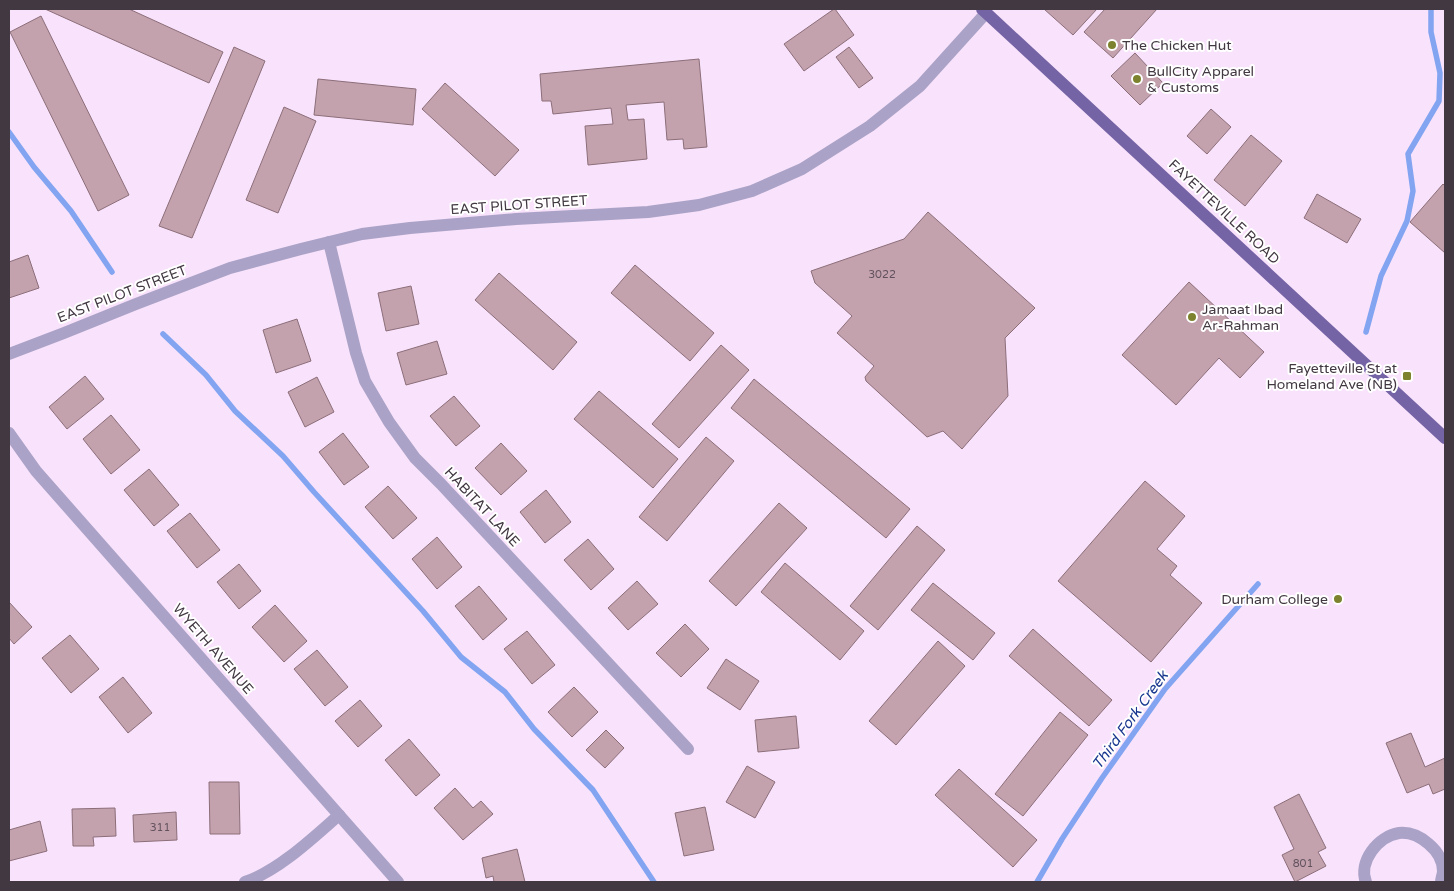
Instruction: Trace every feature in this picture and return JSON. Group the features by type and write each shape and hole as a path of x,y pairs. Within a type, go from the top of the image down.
{"main road":[{"name":"FAYETTEVILLE ROAD","path":"984,11 1445,438"}],"street":[{"name":"EAST PILOT STREET","path":"9,354 230,268 301,248 362,234 516,219 657,211 699,205 752,191 802,169 870,126 920,86 984,11"},
{"name":"HABITAT LANE","path":"329,242 365,381 389,422 415,458 688,749"},
{"name":"WYETH AVENUE","path":"9,433 36,471 398,882"},
{"path":"245,882 276,866 304,846 339,815"},
{"path":"1366,882 1364,877 1367,857 1380,841 1399,833 1420,837 1435,850 1443,869 1441,882"}],"building":[{"path":"45,9 129,9 223,52 209,83"},
{"path":"834,9 854,35 804,71 784,44"},
{"path":"1044,9 1097,9 1073,35"},
{"name":"The Chicken Hut","path":"1105,9 1157,9 1113,58 1084,32"},
{"path":"41,16 129,195 98,211 10,32"},
{"path":"234,47 265,61 192,238 159,226"},
{"path":"849,47 873,78 859,88 836,57"},
{"name":"BullCity Apparel & Customs","path":"1135,53 1163,83 1140,105 1111,76"},
{"path":"699,59 707,147 684,149 683,139 667,140 664,102 626,105 628,120 644,119 647,159 588,165 585,126 613,124 611,108 553,114 551,101 542,101 540,74"},
{"path":"318,79 416,89 413,125 314,115"},
{"path":"445,83 519,150 495,176 422,109"},
{"path":"284,107 316,121 278,213 246,200"},
{"path":"1211,109 1231,127 1207,154 1187,136"},
{"path":"1251,135 1282,161 1245,206 1214,180"},
{"path":"1443,184 1445,186 1445,253 1410,222"},
{"path":"1317,194 1361,219 1347,243 1304,218"},
{"path":"928,212 1035,308 1005,338 1008,396 962,449 943,431 927,437 866,381 865,377 874,366 837,333 852,316 815,283 811,271 904,239"},
{"path":"28,255 39,288 9,298 9,262"},
{"path":"635,265 714,333 690,361 611,293"},
{"path":"499,273 577,342 553,370 475,300"},
{"name":"Jamaat Ibad Ar-Rahman","path":"1189,282 1264,352 1240,378 1219,358 1176,405 1122,355"},
{"path":"411,286 419,324 386,331 378,293"},
{"path":"297,319 311,361 276,373 263,330"},
{"path":"437,341 447,374 406,385 397,353"},
{"path":"721,345 749,370 679,448 652,424"},
{"path":"85,376 104,399 67,429 49,407"},
{"path":"317,377 334,412 305,427 288,392"},
{"path":"754,379 910,509 886,538 731,408"},
{"path":"599,391 678,459 653,488 574,419"},
{"path":"454,396 480,426 456,446 430,416"},
{"path":"111,415 140,450 111,474 83,439"},
{"path":"343,433 369,467 344,485 319,452"},
{"path":"706,437 734,461 667,541 639,517"},
{"path":"501,443 527,471 501,495 475,468"},
{"path":"149,469 179,505 154,526 124,490"},
{"path":"1145,481 1185,516 1157,549 1177,566 1170,575 1202,603 1151,662 1058,581"},
{"path":"388,486 417,518 393,539 365,507"},
{"path":"546,490 571,522 545,543 520,512"},
{"path":"779,503 807,528 736,606 709,581"},
{"path":"190,513 220,550 197,568 167,531"},
{"path":"917,526 945,550 878,630 850,606"},
{"path":"437,537 462,567 437,589 412,559"},
{"path":"588,539 614,569 591,590 564,560"},
{"path":"785,563 864,631 840,660 761,592"},
{"path":"239,564 261,591 239,609 217,582"},
{"path":"637,581 658,604 628,630 608,608"},
{"path":"933,583 995,633 973,660 911,610"},
{"path":"479,586 507,619 483,640 455,606"},
{"path":"9,602 32,627 14,644 9,638"},
{"path":"275,605 307,641 284,662 252,627"},
{"path":"685,624 709,649 681,677 656,653"},
{"path":"1033,629 1112,700 1089,726 1009,656"},
{"path":"527,631 555,665 532,684 504,649"},
{"path":"70,635 99,669 71,693 42,658"},
{"path":"938,641 965,666 896,745 869,721"},
{"path":"317,650 348,687 325,706 294,669"},
{"path":"726,659 759,681 740,710 707,688"},
{"path":"123,677 152,713 128,733 99,697"},
{"path":"574,687 598,712 572,737 548,712"},
{"path":"360,700 382,726 358,747 335,721"},
{"path":"1060,712 1088,735 1023,816 995,794"},
{"path":"796,716 799,748 758,752 755,720"},
{"path":"606,730 624,748 605,768 586,750"},
{"path":"1411,733 1425,767 1445,758 1445,789 1433,794 1429,784 1407,793 1386,743"},
{"path":"409,739 440,775 416,796 385,760"},
{"path":"747,766 775,782 755,818 726,802"},
{"path":"959,769 1037,840 1013,867 935,795"},
{"path":"209,782 239,782 240,834 210,834"},
{"path":"455,788 473,808 481,801 493,814 463,840 434,808"},
{"path":"1299,794 1326,848 1318,852 1326,866 1295,882 1282,855 1294,849 1274,807"},
{"path":"705,807 714,850 684,856 675,813"},
{"path":"115,808 116,836 93,837 94,846 73,846 72,809"},
{"path":"176,812 177,840 134,842 133,815"},
{"path":"40,821 47,851 9,861 9,830"},
{"path":"517,849 525,882 494,882 493,876 486,878 482,858"}],"waterway":[{"name":"Third Fork Creek","path":"1366,332 1381,276 1407,221 1413,191 1408,154 1439,101 1440,73 1431,32 1431,9"},
{"path":"9,132 34,167 71,211 112,272"},
{"path":"163,334 206,375 235,411 283,456 423,611 461,657 505,692 534,729 593,790 654,882"},
{"name":"Third Fork Creek","path":"1037,882 1062,839 1102,778 1165,689 1258,584"}],"place":[{"name":"The Chicken Hut","path":"1112,45"},
{"name":"BullCity Apparel & Customs","path":"1137,79"},
{"name":"Jamaat Ibad Ar-Rahman","path":"1192,317"},
{"name":"Fayetteville St at Homeland Ave (NB)","path":"1407,376"},
{"name":"Durham College","path":"1338,599"}]}
